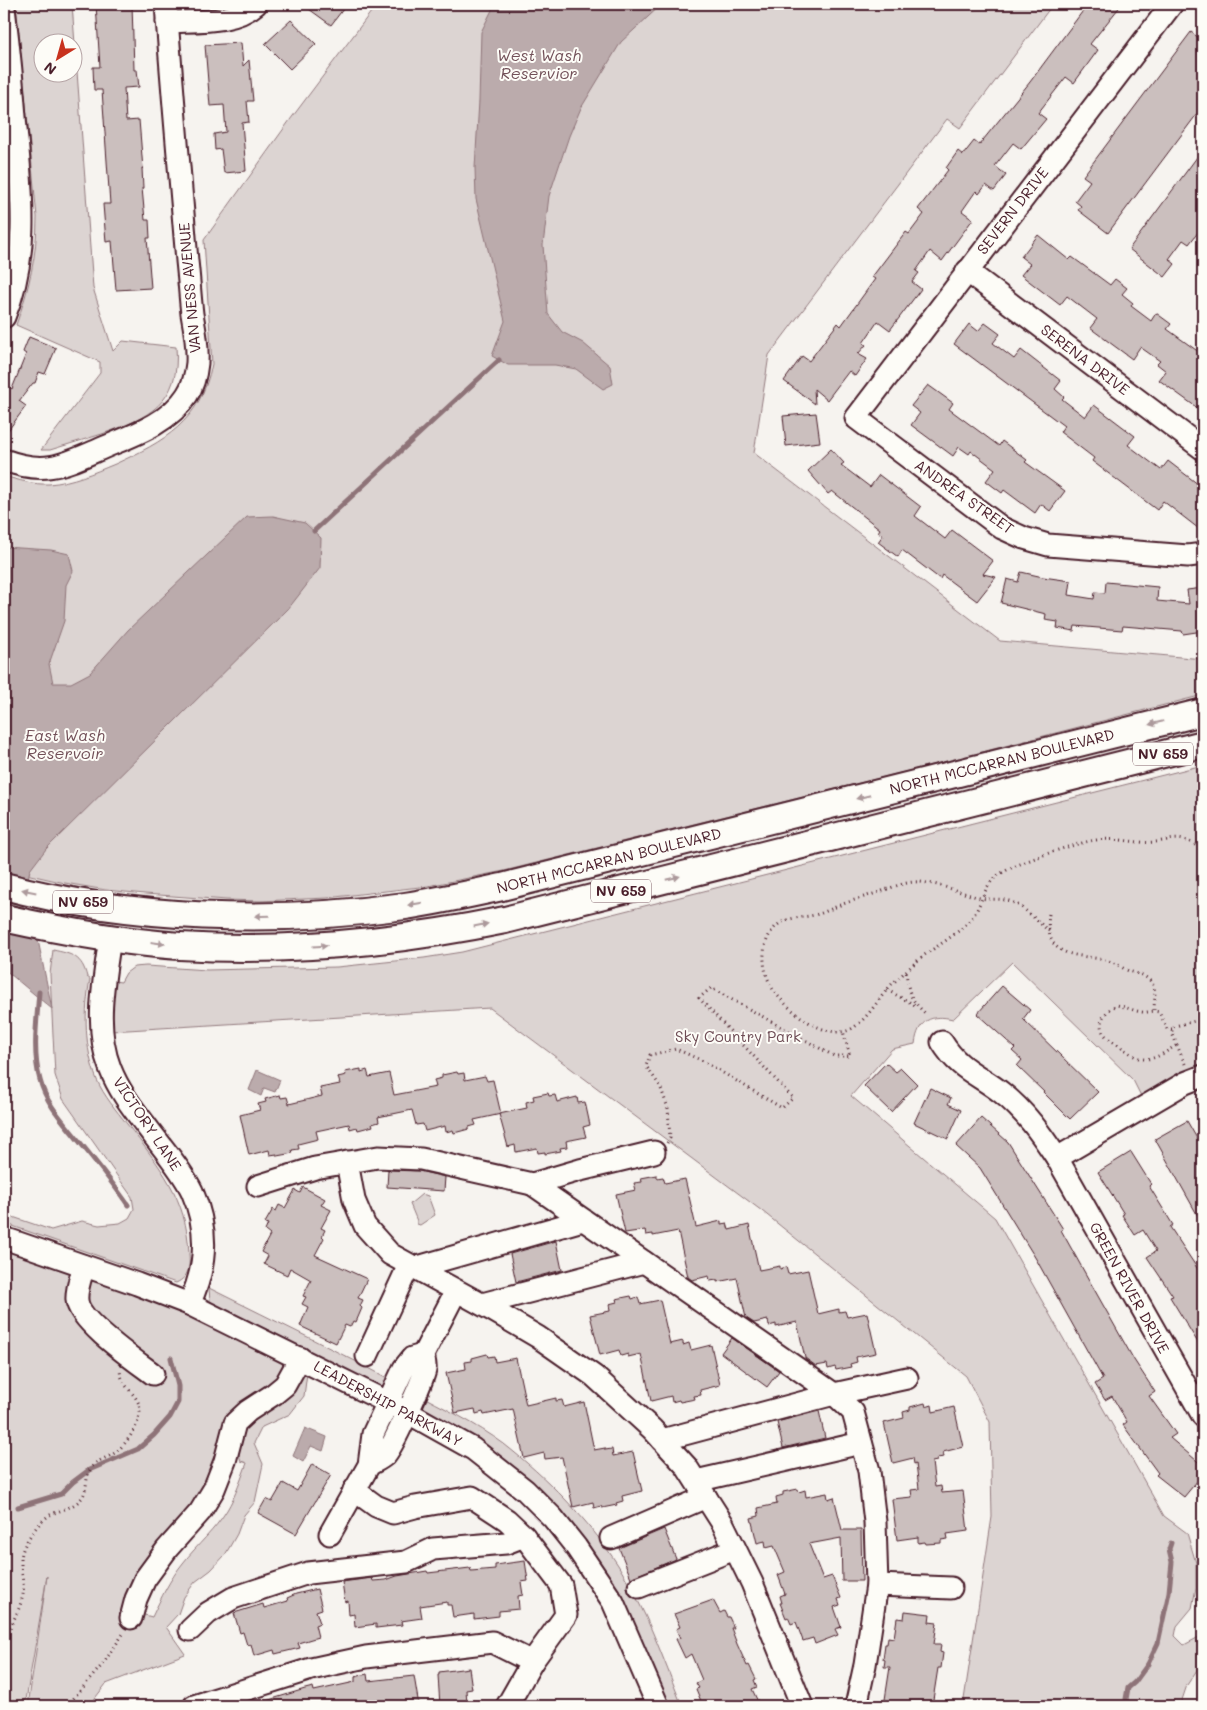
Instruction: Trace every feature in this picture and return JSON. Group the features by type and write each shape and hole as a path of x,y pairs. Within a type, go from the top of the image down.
{"main road":[{"name":"NORTH MCCARRAN BOULEVARD","path":"4,886 68,899 164,912 245,916 310,915 373,910 448,899 619,859 1203,712"},
{"name":"NV 659","path":"4,918 52,929 179,946 256,948 312,946 384,941 453,931 505,920 1203,744"},
{"path":"52,929 102,920 113,906"},
{"path":"110,938 112,932 118,926 164,912"}],"street":[{"path":"166,13 220,19 237,15 256,4"},
{"name":"SEVERN DRIVE","path":"856,418 1172,4"},
{"path":"4,8 10,124 23,219 19,268 12,296 4,316"},
{"name":"VAN NESS AVENUE","path":"4,460 19,466 42,469 66,464 142,432 159,422 174,411 187,395 192,384 197,364 196,345 166,13"},
{"name":"SERENA DRIVE","path":"967,271 1203,449"},
{"name":"ANDREA STREET","path":"856,418 1002,528 1024,538 1048,545 1188,556 1203,554"},
{"name":"VICTORY LANE","path":"110,938 100,1022 103,1047 119,1087 180,1172 191,1190 198,1209 203,1232 204,1250 198,1285 189,1304"},
{"name":"GREEN RIVER DRIVE","path":"942,1042 950,1055 962,1067 1003,1094 1025,1114 1042,1135 1057,1158 1203,1416"},
{"path":"1057,1158 1198,1077"},
{"path":"532,1184 654,1152"},
{"path":"258,1186 315,1168 378,1157 421,1159 532,1184 834,1394 853,1412 869,1471 874,1514 877,1585 865,1665 856,1706"},
{"path":"347,1162 354,1200 365,1226 390,1254 538,1337 594,1376 662,1440 686,1466 723,1524 736,1549 752,1583 802,1706"},
{"path":"367,1356 411,1266 583,1220"},
{"name":"LEADERSHIP PARKWAY","path":"4,1238 189,1304 407,1412 473,1449 525,1490 553,1518 581,1553 613,1602 658,1706"},
{"path":"482,1304 644,1262"},
{"path":"84,1266 77,1292 78,1308 93,1326 154,1374"},
{"path":"368,1465 386,1454 395,1440 426,1369 423,1355 456,1291"},
{"path":"330,1534 368,1465 373,1434 386,1402 404,1368 412,1358 423,1355"},
{"path":"131,1618 136,1599 145,1579 167,1549 200,1512 214,1489 225,1461 235,1423 248,1410 285,1385 300,1358"},
{"path":"662,1440 834,1394 907,1378"},
{"path":"611,1538 701,1489 861,1443"},
{"path":"354,1490 376,1506 393,1514 415,1507 472,1497 507,1520 524,1536 561,1585 566,1615 532,1662 507,1706"},
{"path":"190,1630 208,1613 233,1598 308,1573 406,1562 433,1549 506,1543 524,1536"},
{"path":"639,1587 736,1549"},
{"path":"877,1585 951,1588"},
{"path":"194,1706 311,1669 366,1656 492,1642 532,1662"}],"path":[{"path":"1049,931 1020,906 1004,899 982,898 946,886 917,882 897,886 818,914 781,923 772,930 766,943 763,957 767,978 776,994 792,1010 815,1025 831,1032 843,1031 855,1027 887,990 920,958 960,929 974,915 982,898 986,888 997,876 1030,860 1095,840 1153,843 1172,839 1185,839 1203,851"},
{"path":"1049,914 1049,931 1053,942 1061,950 1076,956 1112,962 1127,971 1148,978 1153,986 1154,1010"},
{"path":"906,972 909,994 916,1005"},
{"path":"654,1152 665,1145 670,1138 668,1108 660,1086 646,1066 650,1055 676,1049 703,1061 782,1108 793,1098 699,998 711,988 834,1056 850,1056 843,1031"},
{"path":"887,990 916,1005 927,1015"},
{"path":"1177,1045 1155,1058 1144,1059 1133,1056 1105,1035 1101,1026 1103,1017 1109,1009 1117,1004 1138,1012 1146,1013 1154,1010 1159,1012 1167,1029 1203,1019"},
{"path":"1172,1029 1177,1045 1198,1077"},
{"path":"4,1641 22,1599 23,1580 20,1561 24,1548 40,1523 79,1501 85,1494 89,1470 94,1464 115,1452 126,1442 140,1416 140,1407 137,1399 121,1380 118,1347"},
{"path":"67,1706 115,1646 128,1627 131,1618"}],"green space":[{"path":"16,4 72,4 74,32 32,32 32,82 78,82 93,288 113,351 123,341 176,347 176,366 173,382 167,395 158,406 147,414 119,428 50,450 41,450 100,373 100,362 16,325 25,298 36,245 37,217"},
{"path":"377,4 1053,4 960,128 947,119 769,355 754,453 1000,641 1203,659 1203,695 912,770 504,871 428,886 327,898 260,901 227,900 106,890 4,869 4,476 43,484 58,483 83,477 150,447 178,427 189,415 199,401 212,364 204,240 290,120"},
{"name":"Sky Country Park","path":"1203,765 1203,1066 1142,1098 1133,1080 1012,962 953,1019 932,1018 919,1029 915,1044 892,1049 851,1096 995,1218 1164,1516 1187,1533 1196,1563 1196,1588 1192,1608 1177,1626 1175,1636 1184,1645 1199,1637 1203,1637 1203,1661 1187,1685 1180,1706 963,1706 992,1517 990,1422 966,1376 762,1211 490,1008 111,1031 110,1016 114,981 121,982 126,973 134,967 207,970 337,967 462,952"},
{"path":"53,950 66,953 79,960 87,977 90,979 86,1030 87,1042 97,1080 110,1103 161,1169 177,1199 187,1234 189,1263 186,1275 176,1283 4,1223 4,1214 51,1230 82,1221 99,1225 120,1223 129,1218 134,1209 132,1197 63,1099 55,1075 50,974"},
{"path":"422,1194 428,1196 435,1215 420,1225 417,1224 410,1204"},
{"path":"4,1250 148,1298 188,1315 282,1361 284,1371 281,1379 275,1386 239,1407 228,1418 214,1467 206,1484 195,1501 155,1550 131,1588 123,1609 152,1617 178,1569 217,1524 233,1499 247,1463 241,1461 238,1447 238,1437 241,1428 282,1397 297,1380 307,1373 304,1396 290,1414 262,1427 254,1443 263,1464 255,1502 244,1515 237,1534 225,1555 211,1570 195,1582 184,1597 178,1614 166,1627 185,1654 106,1684 89,1706 28,1706 47,1576 25,1706 4,1706"},
{"path":"209,1288 362,1364 459,1416 504,1444 536,1471 594,1531 618,1565 646,1616 682,1706 669,1706 632,1618 601,1563 563,1515 519,1472 495,1453 444,1420 214,1304 210,1301"}],"water":[{"name":"West Wash Reservior","path":"495,4 662,4 621,42 581,108 569,136 549,196 543,245 548,314 562,332 583,343 610,366 613,384 603,389 576,369 555,365 508,365 492,356 505,321 476,199 475,168 481,32"},
{"name":"East Wash Reservoir","path":"273,516 305,523 321,538 320,568 288,609 46,849 30,870 22,904 37,935 52,1009 4,969 4,547 51,550 69,554 73,571 66,585 64,621 49,664 53,683 71,683 90,673 128,630 247,517"},
{"path":"257,1070 280,1080 275,1092 264,1088 261,1096 249,1090"},
{"path":"305,1428 327,1437 323,1451 311,1446 303,1462 293,1456"}],"building":[{"path":"96,4 132,4 134,70 137,70 139,87 124,88 126,121 139,120 145,220 149,220 150,238 147,238 151,288 116,290 112,241 106,242 103,204 110,204 102,90 94,90 93,67 100,67"},
{"path":"302,4 347,4 331,25"},
{"path":"1088,4 1122,4 1090,44 1098,50 1074,83 1066,77 1038,113 1046,119 1021,149 1013,143 995,166 1006,175 994,191 986,185 979,194 976,191 962,211 973,219 942,261 930,251 916,271 919,273 912,282 921,289 890,330 878,321 863,343 866,345 858,354 867,359 855,376 849,371 827,400 814,389 815,404 784,381 802,356 809,361 838,323 841,326 875,279 872,277 906,232 909,234 924,214 918,209 948,170 946,168 958,151 963,155 974,141 979,145 1030,82"},
{"path":"291,20 316,44 290,69 265,44"},
{"path":"1191,32 1203,41 1203,106 1108,233 1078,210 1081,206 1075,201 1090,181 1083,176"},
{"path":"241,43 243,66 249,60 253,101 247,101 249,122 242,123 246,171 224,173 221,149 215,150 214,134 226,132 224,105 210,106 205,45"},
{"path":"1203,149 1203,226 1189,244 1183,240 1169,259 1175,264 1165,277 1129,249"},
{"path":"1038,235 1069,260 1072,257 1110,285 1115,279 1127,288 1122,294 1133,303 1131,306 1151,321 1156,313 1171,324 1167,329 1203,355 1203,412 1159,380 1166,371 1157,364 1160,361 1140,347 1132,359 1090,328 1097,319 1067,296 1060,305 1021,275 1030,264 1021,257"},
{"path":"985,323 1000,334 993,343 1014,359 1021,350 1061,381 1055,389 1064,397 1062,399 1085,417 1094,405 1135,436 1128,445 1161,470 1168,461 1203,488 1203,532 1163,501 1157,510 1092,461 1094,458 1060,432 1064,426 954,344 969,324 978,331"},
{"path":"29,337 56,348 45,374 39,372 35,383 19,401 26,406 4,436 4,383 12,389 26,354 23,352"},
{"path":"928,385 953,403 949,409 999,446 1002,441 1027,460 1025,462 1065,491 1050,511 1041,504 1035,513 1004,490 1002,493 986,481 995,469 971,451 969,454 959,447 953,456 911,425 920,413 911,406"},
{"path":"816,413 820,442 786,446 783,416"},
{"path":"831,449 844,463 841,465 870,487 879,475 921,507 915,516 945,539 952,530 993,561 983,574 996,577 977,601 942,575 940,579 902,550 898,557 878,542 883,535 878,532 880,529 832,491 828,494 808,471"},
{"path":"1021,572 1071,581 1069,595 1094,599 1095,592 1105,593 1106,582 1158,587 1157,601 1189,604 1187,590 1203,588 1203,631 1183,634 1182,631 1123,626 1122,630 1075,626 1074,631 1057,628 1058,622 1045,620 1046,614 1001,603 1007,579 1018,582"},
{"path":"1002,986 1030,1010 1023,1019 1098,1092 1070,1119 1017,1066 1022,1060 1012,1051 1015,1048 977,1014"},
{"path":"886,1063 896,1072 901,1068 917,1084 891,1112 864,1086"},
{"path":"361,1069 361,1072 367,1070 369,1077 389,1073 394,1095 436,1087 434,1080 442,1078 442,1075 457,1072 458,1074 464,1073 465,1080 485,1076 487,1081 493,1080 501,1114 474,1120 476,1125 454,1133 453,1130 446,1132 445,1126 425,1131 423,1124 416,1125 412,1110 378,1117 379,1122 372,1124 373,1126 358,1130 357,1127 350,1129 349,1124 316,1131 318,1139 298,1144 299,1149 292,1150 293,1153 277,1156 277,1154 270,1155 269,1150 249,1155 240,1115 260,1110 258,1104 266,1102 265,1099 280,1095 281,1098 287,1097 289,1104 322,1096 320,1088 340,1084 338,1077 346,1075 345,1072"},
{"path":"930,1088 951,1098 948,1104 961,1110 948,1139 914,1123"},
{"path":"548,1093 549,1096 555,1095 557,1102 577,1097 578,1103 585,1102 590,1125 583,1127 586,1137 566,1141 567,1147 560,1148 561,1151 545,1154 545,1152 538,1153 537,1148 516,1152 515,1145 508,1147 499,1114 527,1108 526,1102 534,1100 533,1096"},
{"path":"981,1118 1008,1142 1063,1229 1061,1230 1134,1360 1155,1392 1149,1396 1176,1434 1170,1438 1203,1466 1203,1474 1184,1497 1156,1475 1158,1473 1123,1425 1127,1422 1112,1396 1105,1400 1095,1384 1103,1379 1036,1259 980,1168 956,1146"},
{"path":"1187,1121 1203,1149 1203,1225 1155,1139"},
{"path":"1131,1152 1173,1225 1170,1227 1203,1277 1203,1351 1170,1297 1173,1296 1147,1257 1156,1251 1143,1230 1135,1235 1098,1172"},
{"path":"388,1170 419,1171 445,1177 444,1191 387,1187"},
{"path":"657,1175 657,1178 663,1177 665,1183 685,1179 696,1227 721,1221 721,1224 727,1223 729,1230 749,1225 759,1270 780,1266 780,1269 786,1267 788,1274 808,1270 818,1314 839,1309 839,1312 845,1311 847,1317 867,1313 876,1353 856,1357 857,1362 850,1364 851,1367 836,1370 835,1367 828,1369 827,1364 816,1366 805,1358 797,1322 776,1327 776,1324 769,1326 768,1320 754,1323 746,1318 737,1278 717,1282 717,1280 710,1281 709,1276 692,1280 688,1277 678,1231 653,1236 653,1234 646,1235 645,1230 625,1233 616,1194 636,1190 634,1183 642,1182 641,1178"},
{"path":"303,1187 325,1199 321,1205 331,1210 321,1228 325,1230 322,1236 324,1238 315,1255 367,1279 358,1298 363,1300 356,1322 353,1321 350,1327 345,1325 336,1343 300,1326 308,1307 302,1304 306,1297 303,1296 311,1280 290,1268 287,1275 264,1264 268,1256 261,1252 270,1235 265,1231 268,1224 265,1223 273,1209 276,1211 279,1205 285,1208 295,1190 300,1193"},
{"path":"556,1241 562,1270 516,1282 510,1254"},
{"path":"631,1296 632,1299 638,1297 640,1304 660,1300 670,1344 683,1341 683,1345 689,1343 691,1350 711,1345 720,1385 700,1390 701,1395 694,1396 695,1399 672,1402 671,1396 651,1401 641,1354 628,1357 628,1354 621,1356 619,1350 600,1355 590,1315 610,1311 609,1304 617,1302 616,1299"},
{"path":"732,1338 779,1371 767,1387 721,1353"},
{"path":"487,1354 488,1357 494,1356 495,1362 516,1358 526,1405 556,1398 556,1401 562,1400 564,1407 584,1402 594,1450 612,1449 613,1456 633,1452 642,1491 622,1496 623,1501 616,1503 617,1505 594,1508 593,1502 573,1507 562,1457 545,1459 544,1453 524,1458 513,1409 484,1415 483,1412 476,1414 475,1409 455,1413 446,1373 466,1369 465,1362"},
{"path":"925,1403 926,1407 932,1405 933,1412 954,1407 963,1447 943,1452 944,1457 937,1458 937,1461 932,1462 935,1487 941,1486 942,1493 963,1491 968,1531 947,1534 948,1539 941,1540 941,1543 926,1544 925,1542 918,1543 918,1537 897,1540 892,1499 912,1497 911,1490 919,1489 916,1463 914,1464 913,1458 893,1463 884,1423 904,1418 903,1412 910,1410 910,1407"},
{"path":"819,1411 825,1438 783,1448 777,1422"},
{"path":"312,1464 331,1475 296,1534 258,1513 266,1499 272,1502 283,1483 297,1491"},
{"path":"798,1489 799,1492 805,1490 806,1497 827,1493 828,1499 834,1497 842,1530 861,1530 862,1581 842,1581 841,1538 809,1544 823,1579 832,1576 841,1598 838,1599 840,1605 834,1607 841,1627 835,1629 838,1635 815,1644 813,1638 803,1641 796,1622 791,1624 788,1617 786,1618 780,1603 782,1603 780,1596 785,1594 778,1575 785,1572 774,1546 766,1548 765,1541 757,1543 751,1518 759,1516 758,1508 777,1504 776,1497 783,1495 783,1492"},
{"path":"664,1529 676,1559 631,1578 619,1548"},
{"path":"525,1561 528,1581 521,1582 523,1595 518,1596 519,1609 499,1611 499,1616 474,1619 474,1614 453,1617 451,1605 447,1605 447,1602 420,1606 422,1618 401,1621 402,1625 376,1628 376,1624 355,1627 354,1614 349,1615 348,1601 345,1602 342,1582 372,1578 373,1581 386,1580 397,1576 427,1571 428,1573 470,1568 471,1571 495,1569 495,1565"},
{"path":"317,1589 322,1609 316,1611 320,1623 315,1625 318,1637 298,1643 300,1648 275,1654 274,1650 254,1656 251,1644 247,1645 243,1632 240,1633 234,1613 263,1604 264,1608 288,1601 287,1598 296,1594"},
{"path":"713,1600 720,1613 724,1611 727,1617 729,1617 734,1628 731,1628 737,1644 747,1666 749,1665 756,1679 754,1680 757,1687 752,1689 760,1706 703,1706 696,1689 699,1688 696,1683 702,1680 691,1654 685,1658 676,1639 680,1638 676,1629 680,1627 674,1614"},
{"path":"905,1611 930,1614 929,1622 937,1623 934,1644 941,1644 940,1652 943,1653 941,1668 938,1668 932,1706 884,1706 890,1667 884,1667 885,1644 887,1644 888,1637 894,1638 897,1618 904,1619"},
{"path":"469,1668 472,1689 466,1690 467,1703 462,1704 462,1706 440,1706 439,1672"},
{"path":"367,1674 368,1681 414,1676 419,1706 259,1706 259,1703 313,1687 314,1691 355,1682 355,1677"}],"waterway":[{"path":"314,531 499,360"},
{"path":"39,992 36,1058 43,1089 56,1112 128,1205"},
{"path":"18,1507 61,1494 89,1470 138,1449 154,1435 170,1417 178,1402 178,1386 171,1358"},
{"path":"1129,1706 1126,1699 1128,1688 1135,1682 1148,1664 1158,1643 1169,1592 1172,1562 1169,1549 1171,1543"}]}
